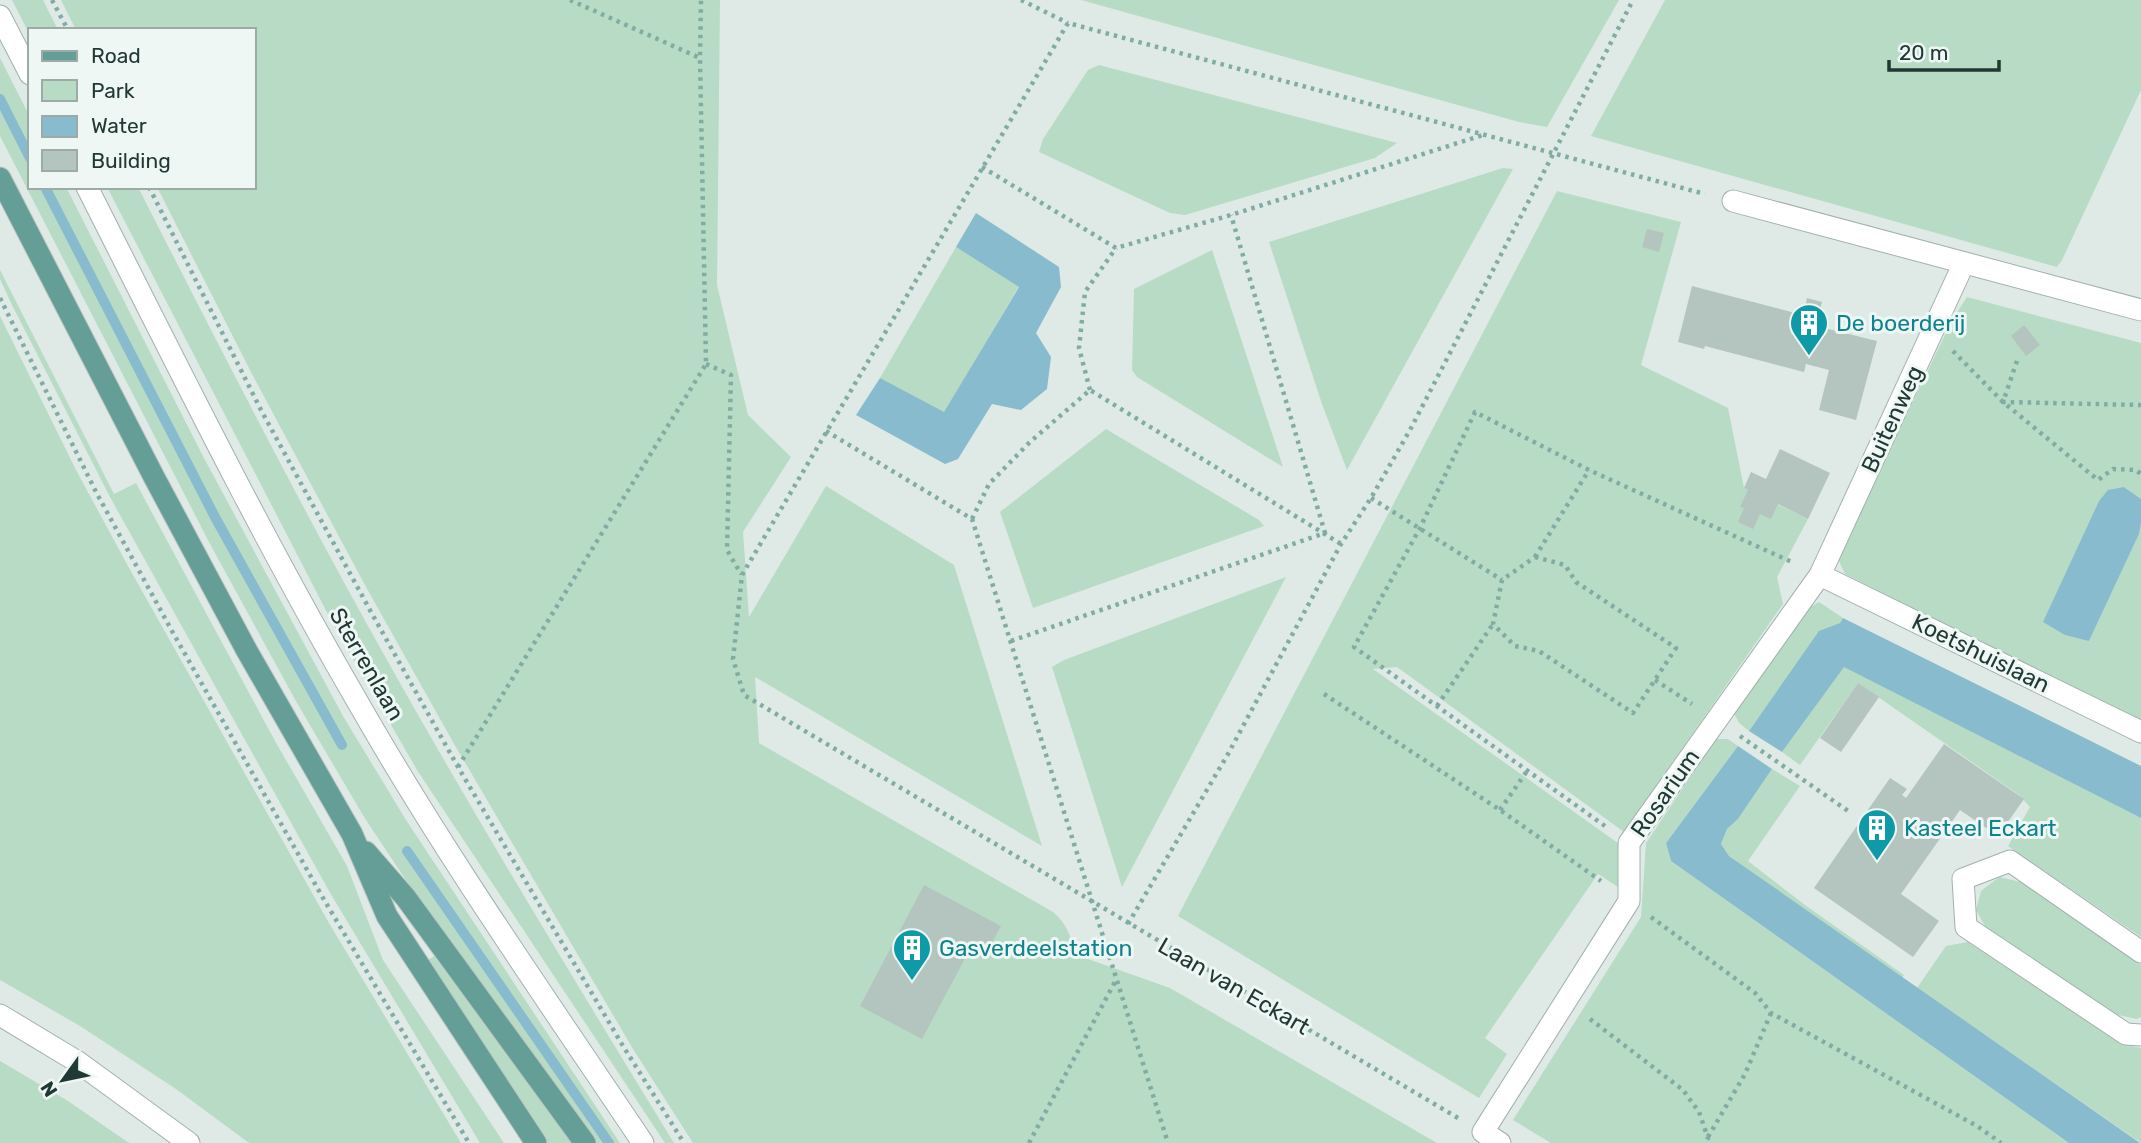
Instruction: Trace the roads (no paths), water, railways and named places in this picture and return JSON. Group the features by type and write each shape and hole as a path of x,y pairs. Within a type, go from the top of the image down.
{"main road":[{"path":"0,178 197,558 352,834 387,916 536,1143"},
{"path":"352,834 406,898 585,1143"}],"street":[{"path":"0,16 28,70"},
{"name":"Sterrenlaan","path":"88,189 239,486 356,700 451,855 643,1143"},
{"path":"1733,201 2141,310"},
{"name":"Buitenweg","path":"1820,575 1964,263"},
{"name":"Koetshuislaan","path":"1820,575 2141,732"},
{"name":"Rosarium","path":"1492,1138 1567,1002 1629,901 1629,843 1820,575"},
{"path":"2141,952 2010,861 1963,879 1966,928 2126,1034 2141,1035"},
{"path":"0,1015 78,1062 190,1143"}],"water":[{"path":"976,213 1059,267 1061,287 1036,333 1051,357 1047,389 1021,410 992,404 958,459 945,464 856,415 880,378 944,412 1019,287 956,247"},
{"path":"2124,487 2141,499 2139,534 2089,641 2065,635 2043,622 2099,501 2108,490"},
{"path":"1843,618 2141,766 2141,818 1844,667 1782,752 1749,731 1819,631 1840,623"},
{"path":"1738,746 1772,769 1738,819 1727,829 1721,844 1729,856 2140,1143 2069,1143 1671,861 1666,843"}],"waterway":[{"path":"0,99 28,154"},
{"path":"46,189 216,519 342,745"},
{"path":"407,851 609,1143"}],"place":[{"name":"De boerderij","path":"1809,357"},
{"name":"Kasteel Eckart","path":"1877,862"},
{"name":"Gasverdeelstation","path":"912,982"}]}
